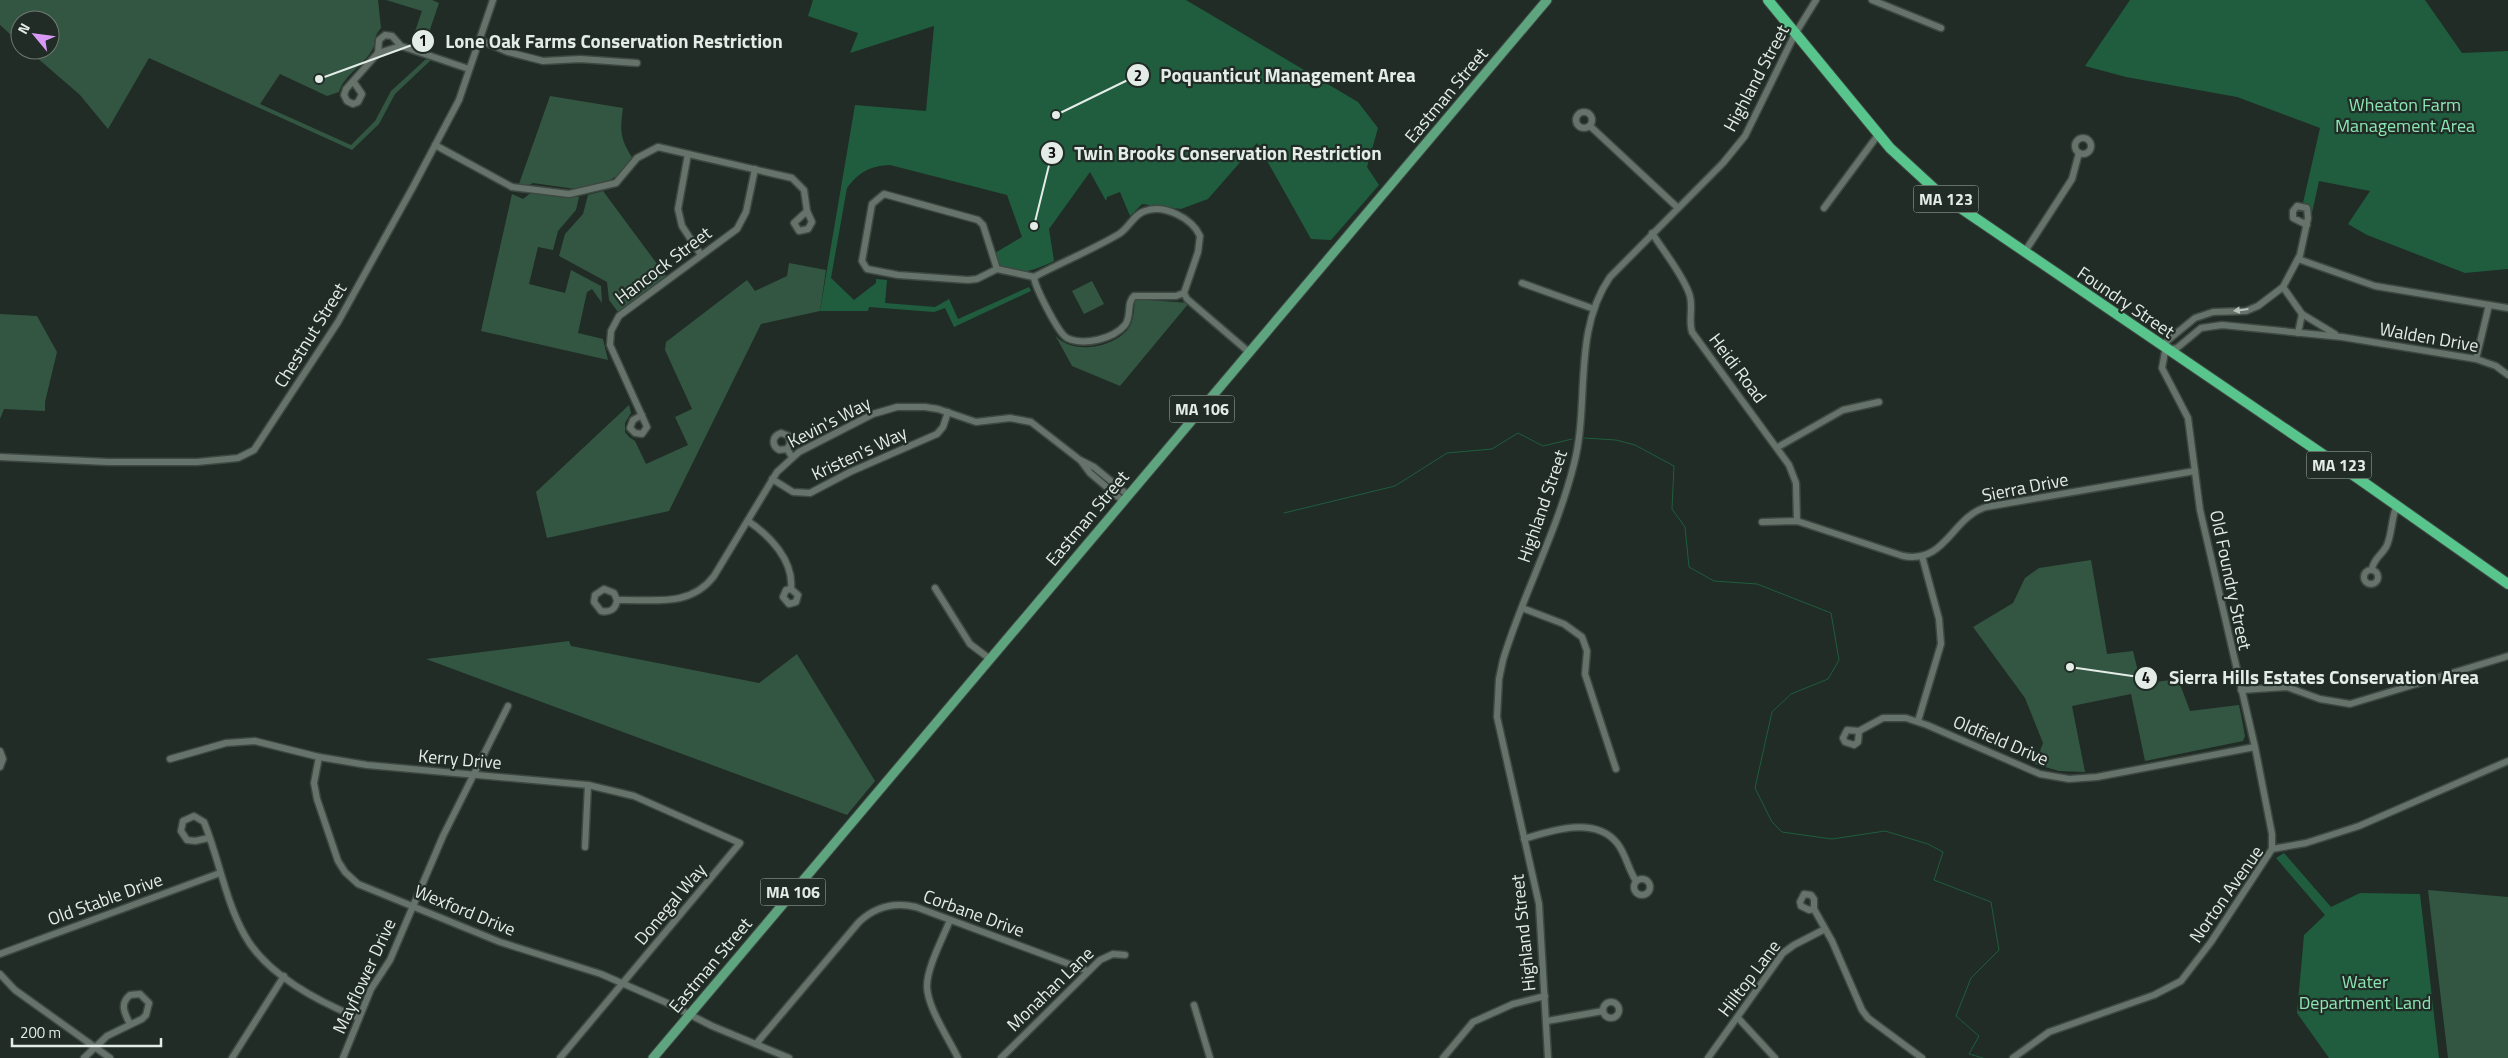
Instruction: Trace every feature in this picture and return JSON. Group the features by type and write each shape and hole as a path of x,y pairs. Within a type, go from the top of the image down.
{"highway":[{"name":"Foundry Street","path":"1768,0 1900,160 1937,192 2397,505 2508,584"}],"main road":[{"name":"Eastman Street","path":"653,1058 1547,0"}],"street":[{"name":"Chestnut Street","path":"0,457 108,462 197,462 238,458 249,455 338,322 378,253 459,100 493,0"},
{"name":"Highland Street","path":"1548,1058 1539,904 1497,711 1503,660 1555,521 1577,453 1585,349 1598,296 1610,277 1677,207 1723,163 1748,131 1795,34 1816,0"},
{"path":"1872,0 1941,28"},
{"path":"378,53 379,40 385,35 392,36 401,46 469,69"},
{"path":"480,40 508,52 543,61 580,59 637,63"},
{"path":"353,81 378,53 401,46"},
{"path":"1590,126 1677,207"},
{"path":"1824,208 1878,134"},
{"path":"435,145 512,187 569,194 616,183 637,158 658,147 792,178 804,190 807,211"},
{"path":"2024,253 2072,179 2079,153"},
{"path":"688,154 678,209 682,226 702,255"},
{"name":"Hancock Street","path":"642,415 610,345 611,331 619,316 737,228 746,212 755,169"},
{"path":"997,269 984,230 978,220 884,194 872,204 862,261 867,269 898,275 968,280 977,279 997,269 1034,277 1121,233 1142,212 1150,210 1180,215 1191,223 1200,236 1198,252 1184,293 1186,298 1252,351"},
{"path":"2167,350 2167,341 2176,331 2195,318 2213,312 2246,311 2258,306 2283,288 2298,259 2307,225"},
{"name":"Heidi Road","path":"1652,233 1688,292 1691,304 1689,321 1692,332 1790,465 1796,483 1797,522"},
{"path":"2298,259 2371,285 2508,308"},
{"path":"1034,277 1036,287 1062,333 1074,340 1091,341 1120,329 1127,322 1130,301 1134,296 1176,296 1184,293"},
{"path":"1522,283 1594,309"},
{"name":"Walden Drive","path":"2283,288 2302,314 2330,333 2342,337"},
{"path":"2476,359 2488,305"},
{"path":"2298,333 2302,314"},
{"name":"Walden Drive","path":"2167,350 2177,348 2201,328 2222,326 2342,337 2476,359 2496,366 2508,375"},
{"path":"2176,331 2185,340"},
{"name":"Old Foundry Street","path":"2167,350 2162,371 2186,414 2194,471 2211,562 2255,748 2272,834 2272,849"},
{"path":"1778,447 1843,410 1879,402"},
{"name":"Kevin's Way","path":"617,600 678,600 696,593 714,576 772,480 780,468 792,456 882,411 916,406 948,412 976,422 1010,418 1031,422 1080,460 1090,473 1125,498"},
{"name":"Kristen's Way","path":"772,480 793,492 810,493 850,472 937,434 943,428 948,412"},
{"path":"787,449 792,456"},
{"name":"Sierra Drive","path":"1922,556 1943,545 1960,524 1979,509 2194,471"},
{"path":"2372,569 2375,558 2387,546 2391,521 2397,505"},
{"path":"748,521 768,535 775,546 790,572 791,589"},
{"path":"1762,522 1797,522 1821,527 1903,556 1922,556 1939,619 1941,644 1918,720"},
{"path":"935,588 970,644 990,659"},
{"path":"1522,608 1564,624 1582,637 1587,651 1584,668 1586,680 1616,769"},
{"path":"2241,690 2286,687 2320,699 2350,704 2508,656"},
{"name":"Mayflower Drive","path":"343,1058 372,989 387,965 412,906 508,706"},
{"name":"Oldfield Drive","path":"1859,731 1883,718 1894,717 1918,720 2040,774 2062,778 2096,777 2255,748"},
{"name":"Kerry Drive","path":"170,759 214,746 246,741 263,742 319,757 367,765 588,785 634,796 740,843"},
{"path":"0,751 3,759 0,767"},
{"name":"Wexford Drive","path":"319,757 315,772 316,794 333,850 341,867 358,884 500,942 572,964 623,984 689,1015"},
{"name":"Norton Avenue","path":"2013,1058 2049,1032 2154,995 2181,980 2212,942 2272,849 2306,843 2359,826 2508,761"},
{"path":"585,847 588,785"},
{"path":"210,838 195,841 187,840 181,832 182,822 189,817 199,817 204,822 210,838 220,873 241,930 248,943 265,962 284,976 326,1004 359,1018"},
{"path":"1524,839 1553,830 1594,829 1617,843 1636,881"},
{"name":"Donegal Way","path":"560,1058 740,843"},
{"name":"Old Stable Drive","path":"0,954 220,873"},
{"name":"Corbane Drive","path":"756,1044 853,929 870,913 883,907 909,905 1088,971"},
{"path":"1814,909 1862,1010 1868,1018 1922,1058"},
{"path":"950,920 929,975 927,989 932,1006 958,1058"},
{"name":"Hilltop Lane","path":"1708,1058 1783,953 1795,944 1825,929"},
{"name":"Monahan Lane","path":"1001,1058 1088,971 1109,955 1125,956"},
{"path":"0,974 15,990 110,1058"},
{"path":"232,1058 284,976"},
{"path":"84,1058 94,1046 107,1036 130,1024 148,1013 149,1003 143,995 132,994 125,1001 124,1010 130,1024"},
{"path":"1443,1058 1473,1022 1513,1004 1545,996"},
{"path":"1194,1005 1210,1058"},
{"path":"1546,1021 1603,1011"},
{"path":"689,1015 789,1058"},
{"path":"1738,1018 1775,1058"}],"shaded area":[{"path":"0,0 378,0 381,28 376,36 373,48 345,80 339,92 327,96 280,74 260,104 351,145 375,121 391,91 426,59 431,60 395,94 379,124 352,150 149,58 108,129 80,95 40,60 60,60 60,10 10,10 10,34 0,25"},
{"path":"386,0 432,0 439,3 424,47 411,43 422,11"},
{"path":"813,0 1186,0 1358,102 1378,128 1367,167 1379,185 1331,240 1311,239 1257,143 1208,199 1181,209 1142,204 1130,216 1120,192 1107,197 1106,201 1090,172 1049,229 1054,261 1027,271 1014,272 1000,267 995,253 1022,237 1007,195 890,165 871,168 856,178 847,188 831,278 854,300 876,283 876,279 887,280 885,303 935,307 949,299 958,319 1029,287 1031,291 954,327 945,308 934,312 869,307 868,311 820,311 855,105 926,111 934,26 850,53 858,33 808,16"},
{"name":"Wheaton Farm Management Area","path":"2130,0 2425,0 2462,53 2508,51 2508,269 2465,273 2367,235 2348,224 2370,191 2319,181 2312,213 2309,207 2303,203 2320,128 2237,97 2126,77 2085,66"},
{"path":"550,96 623,108 622,134 625,145 632,157 620,174 610,180 575,189 533,183 525,187 519,184"},
{"path":"603,191 666,276 618,312 609,300 607,282 559,256 565,234 583,214 588,195"},
{"path":"532,192 579,197 576,210 558,231 553,250 538,247 529,284 565,293 571,270 601,286 602,303 592,289 587,292 578,333 603,339 608,360 481,331 512,194 523,199"},
{"path":"789,263 826,270 820,311 761,324 669,511 547,538 536,492 629,405 631,413 625,423 625,432 635,441 646,464 688,445 675,417 692,409 665,350 666,342 747,280 755,291 787,276"},
{"path":"1092,281 1104,304 1084,314 1072,291"},
{"path":"1135,299 1189,303 1120,386 1072,366 1055,335 1062,342 1082,347 1094,347 1115,340 1124,334 1130,326"},
{"path":"0,314 37,316 57,352 45,402 45,411 4,409 0,419"},
{"path":"2091,560 2107,654 2133,651 2141,684 2178,679 2190,711 2239,705 2245,736 2243,741 2145,761 2131,694 2072,706 2085,772 2059,771 2035,764 2043,743 2025,698 1973,627 2013,603 2025,578 2039,568"},
{"path":"569,641 571,646 759,683 797,654 875,781 847,815 426,659"},
{"name":"Water Department Land","path":"2284,853 2331,907 2360,893 2420,894 2439,1058 2329,1058 2297,1013 2304,935 2325,915 2276,858"},
{"name":"Water Department Land","path":"2428,890 2508,897 2508,1058 2448,1058"}],"waterway":[{"path":"1284,513 1395,486 1447,453 1492,449 1518,433 1543,446 1572,439"},
{"path":"1584,438 1616,440 1635,445 1674,466 1672,509 1685,527 1689,567 1714,581 1757,584 1831,613 1839,660 1828,679 1791,694 1772,712 1755,788 1772,822 1782,832 1832,839 1885,831 1928,844 1943,852 1934,880 1991,902 1999,950 1971,978 1956,1016 1979,1036 1969,1054 1983,1058"}],"place":[{"name":"Lone Oak Farms Conservation Restriction","path":"319,79"},
{"name":"Poquanticut Management Area","path":"1056,115"},
{"name":"Twin Brooks Conservation Restriction","path":"1034,226"},
{"name":"Sierra Hills Estates Conservation Area","path":"2070,667"}]}
